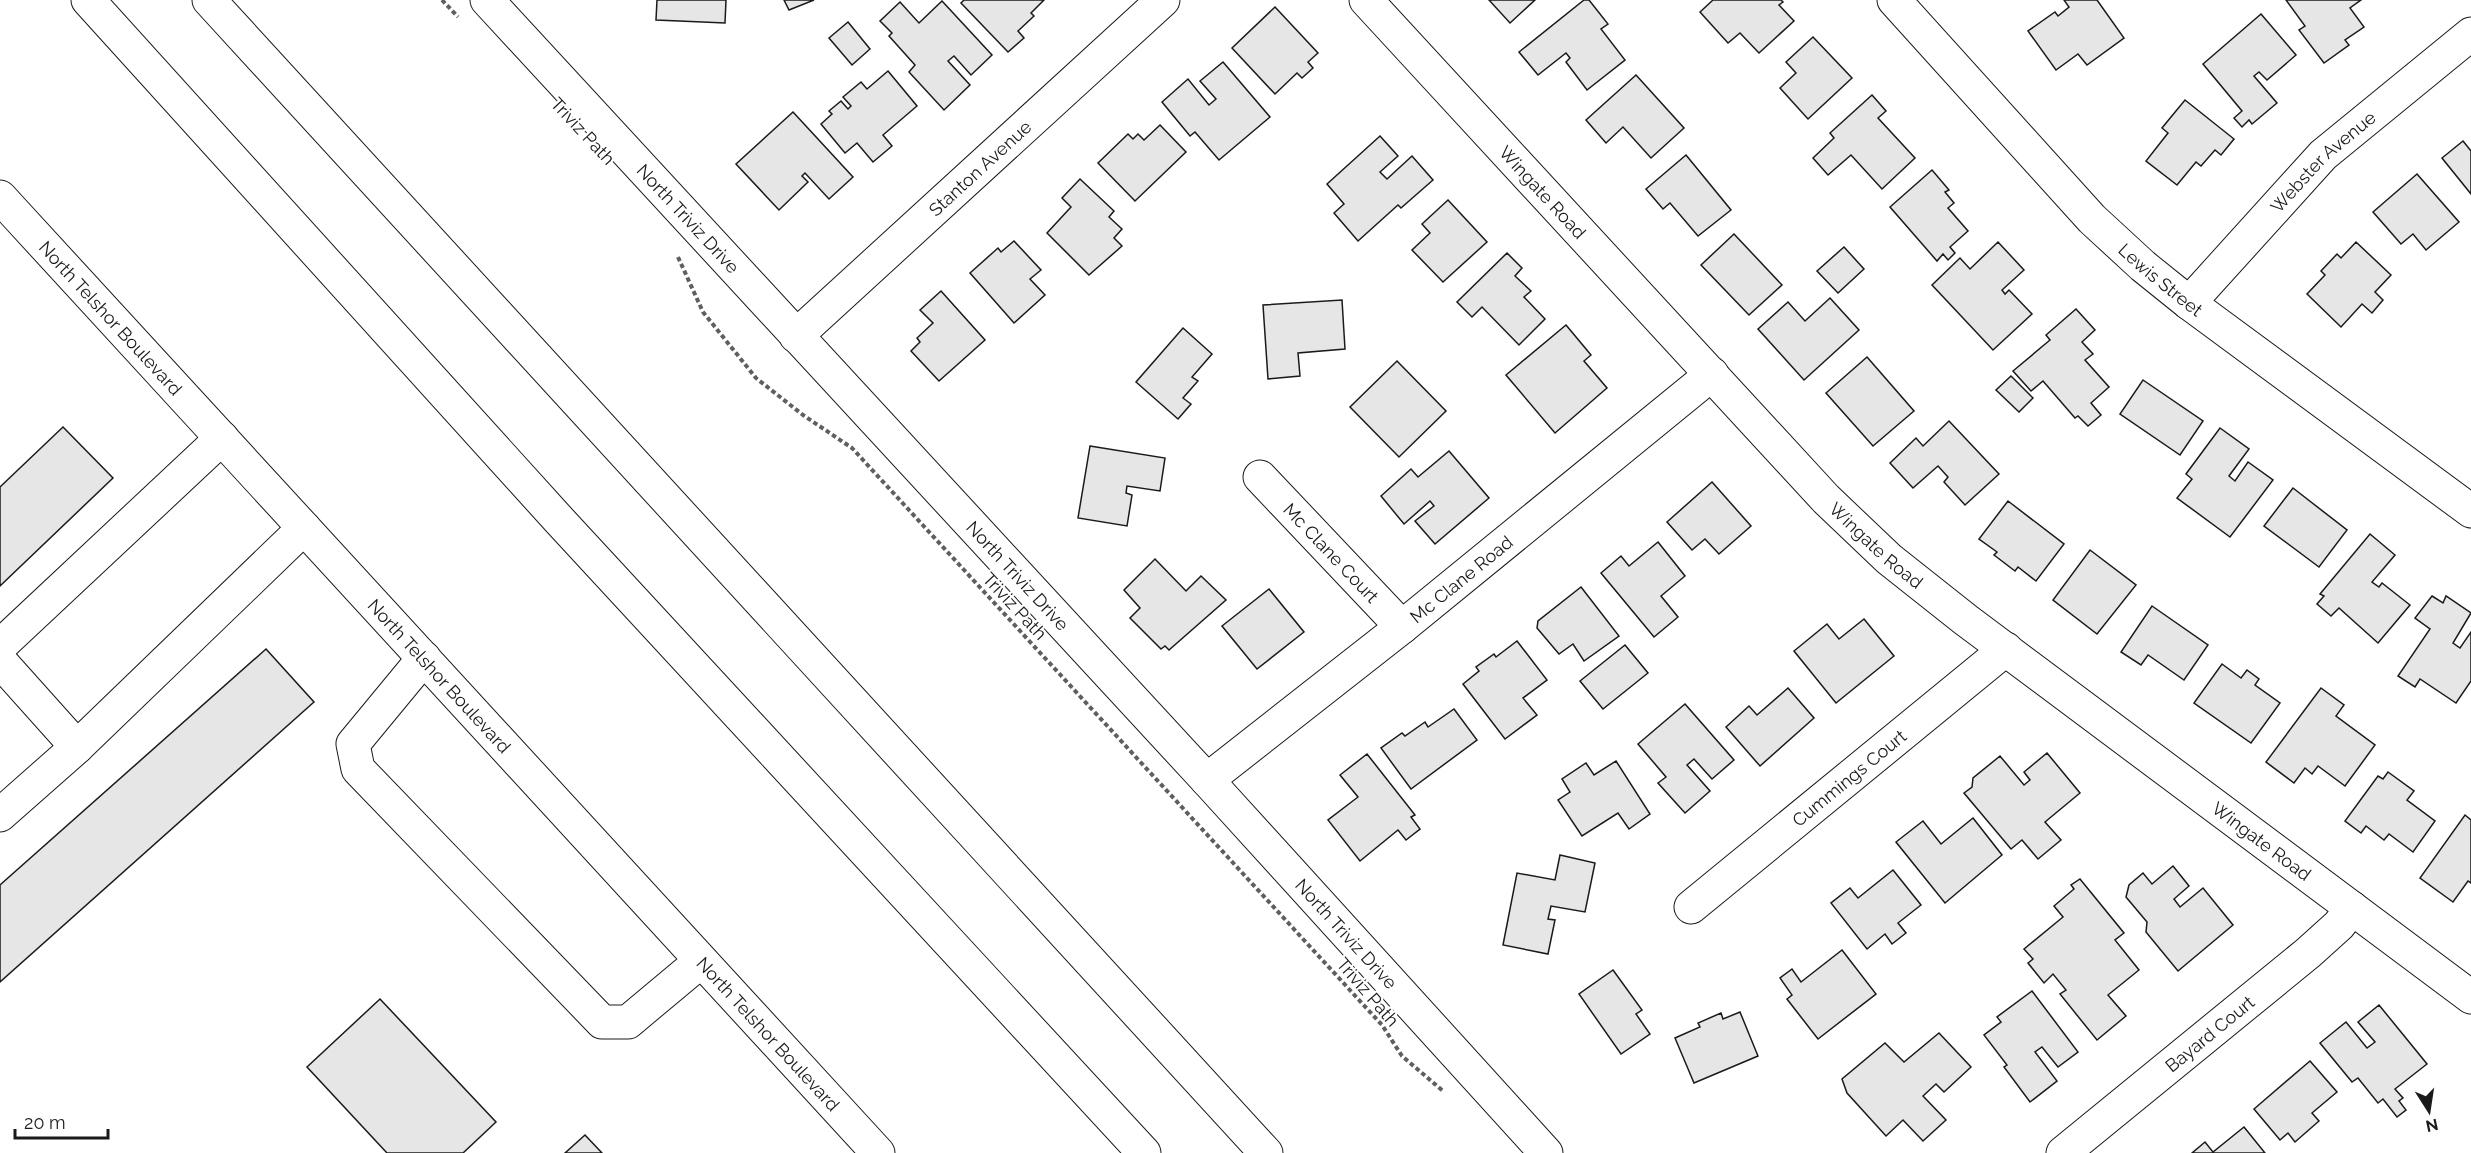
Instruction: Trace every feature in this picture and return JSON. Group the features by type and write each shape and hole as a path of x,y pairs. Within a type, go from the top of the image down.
{"main road":[{"path":"88,0 567,529 1144,1153"},
{"path":"209,0 1266,1153"},
{"name":"North Triviz Drive","path":"488,0 1207,780 1546,1153"},
{"name":"Stanton Avenue","path":"796,336 1163,0"},
{"name":"Wingate Road","path":"1366,0 1854,527 1890,559 2006,649 2471,997"},
{"name":"Lewis Street","path":"1899,2 2092,219 2143,266 2189,303 2471,511"},
{"name":"Webster Avenue","path":"2189,303 2323,155 2471,34"},
{"name":"North Telshor Boulevard","path":"0,197 878,1153"},
{"name":"Mc Clane Road","path":"1207,780 1402,627 1712,374"},
{"path":"0,646 222,438"},
{"name":"Mc Clane Court","path":"1260,477 1402,627"},
{"path":"0,815 77,747 304,528"},
{"name":"Cummings Court","path":"1692,907 2006,649"},
{"path":"424,658 352,744 358,769 602,1022 628,1022 701,961"},
{"path":"0,661 77,747"},
{"name":"Bayard Court","path":"2063,1153 2315,947 2339,925 2352,908"}],"path":[{"path":"442,0 466,26"},
{"name":"Triviz Path","path":"674,249 703,312 756,378 803,415 852,448 1382,1024 1402,1056 1448,1096"}],"building":[{"path":"657,0 726,0 725,23 656,20"},
{"path":"784,0 814,0 789,10"},
{"path":"964,0 1044,0 1031,13 1034,16 1018,31 1024,38 1008,52 961,3"},
{"path":"1489,0 1535,0 1510,23"},
{"path":"1584,0 1589,0 1608,24 1601,29 1625,60 1587,90 1566,62 1570,58 1566,53 1538,75 1519,52"},
{"path":"1713,0 1781,0 1783,2 1779,5 1794,21 1759,53 1740,33 1728,43 1700,12"},
{"path":"2064,0 2097,0 2124,38 2087,65 2078,54 2056,70 2028,31 2055,12 2058,16 2069,7"},
{"path":"2286,0 2361,0 2350,8 2364,27 2345,40 2349,45 2324,63 2299,30 2305,26"},
{"path":"942,1 992,55 971,75 954,56 948,61 970,85 944,110 909,72 915,65 889,36 892,33 880,21 900,2 919,23"},
{"path":"1275,7 1318,53 1308,62 1313,68 1302,78 1297,73 1275,94 1232,48"},
{"path":"2261,14 2296,55 2267,80 2259,72 2254,76 2277,103 2252,124 2249,120 2242,127 2234,118 2242,111 2203,64"},
{"path":"848,22 870,49 852,65 829,38"},
{"path":"1813,37 1852,78 1808,119 1780,88 1796,73 1786,62"},
{"path":"1223,62 1270,117 1219,160 1195,132 1190,136 1162,102 1188,79 1209,105 1216,99 1200,81"},
{"path":"888,71 917,106 883,135 892,146 873,162 857,143 845,153 821,124 832,114 829,111 841,101 848,109 851,106 843,97 861,82 867,89"},
{"path":"1636,75 1684,128 1651,158 1623,127 1606,143 1586,120"},
{"path":"1872,95 1886,111 1878,118 1915,158 1882,189 1851,155 1828,175 1813,158 1834,138 1830,133"},
{"path":"2185,100 2234,139 2221,155 2215,150 2201,166 2196,162 2177,185 2146,161 2168,133 2162,128"},
{"path":"793,112 853,177 829,199 805,173 802,176 808,182 779,210 736,164"},
{"path":"1160,125 1186,152 1135,201 1098,163 1128,134 1133,139 1138,134 1144,140"},
{"path":"1380,136 1398,156 1380,172 1387,179 1412,156 1433,180 1401,208 1398,205 1358,241 1334,213 1344,204 1327,184"},
{"path":"2463,141 2471,151 2471,194 2442,158"},
{"path":"1686,155 1731,210 1698,236 1670,203 1663,209 1646,189"},
{"path":"1932,170 1949,190 1945,192 1954,203 1948,208 1968,231 1950,247 1955,253 1948,260 1943,254 1937,261 1890,207"},
{"path":"2417,174 2459,222 2426,250 2413,234 2401,244 2373,212"},
{"path":"1080,179 1114,211 1109,217 1122,229 1114,238 1122,246 1089,275 1047,233 1071,207 1062,198"},
{"path":"1448,200 1487,242 1443,282 1412,250 1430,233 1422,224"},
{"path":"1734,234 1782,285 1749,315 1701,265"},
{"path":"1014,241 1041,270 1030,279 1045,295 1014,323 970,273 998,248 1001,252"},
{"path":"1998,242 2024,270 2002,290 2005,294 2009,290 2032,314 1993,350 1932,285 1960,258 1970,269"},
{"path":"2356,242 2391,275 2375,292 2383,300 2372,313 2362,304 2341,327 2307,294 2325,275 2321,271 2337,254 2341,258"},
{"path":"1844,247 1864,269 1838,293 1817,271"},
{"path":"1507,253 1522,268 1515,276 1531,291 1524,297 1545,319 1519,345 1482,307 1472,317 1457,302"},
{"path":"941,291 985,340 939,381 911,351 920,342 917,338 933,323 920,310"},
{"path":"1830,298 1859,330 1804,380 1758,329 1788,302 1805,321"},
{"path":"1342,300 1345,349 1298,353 1300,376 1268,379 1263,305"},
{"path":"2076,309 2095,330 2082,342 2093,354 2085,360 2109,387 2091,403 2101,415 2088,426 2078,416 2075,418 2043,381 2031,391 2013,371 2050,340 2046,335"},
{"path":"1566,325 1591,355 1584,361 1607,388 1555,433 1506,375"},
{"path":"1183,328 1212,354 1192,377 1198,381 1183,398 1191,404 1178,419 1136,382"},
{"path":"1867,357 1914,411 1873,446 1826,393"},
{"path":"1397,361 1446,411 1399,457 1350,407"},
{"path":"2011,376 2033,398 2019,412 1996,390"},
{"path":"2143,380 2203,421 2180,455 2120,414"},
{"path":"1949,421 1999,474 1965,505 1944,482 1948,477 1938,466 1913,488 1890,463 1916,438 1923,446"},
{"path":"63,427 113,478 0,586 0,487"},
{"path":"2220,428 2249,449 2229,476 2235,481 2248,462 2273,480 2230,537 2177,498 2192,479 2186,474"},
{"path":"1090,446 1165,458 1160,491 1127,486 1126,493 1132,495 1127,526 1078,518"},
{"path":"1449,451 1489,498 1435,544 1415,521 1434,506 1430,501 1404,524 1381,496 1411,469 1418,477"},
{"path":"1712,482 1751,526 1719,554 1705,539 1692,550 1667,522"},
{"path":"2293,488 2347,530 2319,567 2264,526"},
{"path":"2008,501 2064,544 2036,581 2018,567 2015,571 1994,555 1997,552 1979,539"},
{"path":"2370,534 2395,555 2372,582 2379,587 2382,583 2410,605 2378,643 2339,608 2331,616 2317,604 2324,596 2320,594"},
{"path":"1658,542 1685,576 1661,596 1678,617 1654,637 1601,573 1621,556 1629,566"},
{"path":"2090,550 2136,585 2097,634 2053,600"},
{"path":"1155,559 1186,591 1201,576 1226,600 1169,650 1165,646 1161,649 1130,618 1140,608 1124,590"},
{"path":"1581,587 1619,636 1584,661 1573,644 1559,654 1537,628 1538,621"},
{"path":"1269,589 1304,632 1257,669 1222,626"},
{"path":"2432,596 2443,603 2446,596 2471,613 2453,643 2460,648 2471,632 2471,681 2456,703 2420,679 2415,687 2398,676 2430,629 2415,618"},
{"path":"2152,606 2208,645 2184,680 2148,655 2141,665 2121,652"},
{"path":"1864,619 1894,656 1836,703 1794,651 1827,624 1839,639"},
{"path":"1517,641 1547,680 1523,698 1537,715 1505,739 1463,684 1479,671 1476,667 1494,654 1496,657"},
{"path":"1625,645 1648,673 1603,709 1580,681"},
{"path":"266,649 314,702 0,982 0,885"},
{"path":"2222,664 2241,678 2247,670 2259,679 2255,685 2280,703 2251,743 2194,703"},
{"path":"1788,688 1814,718 1760,766 1726,727 1749,706 1757,715"},
{"path":"2321,688 2344,705 2336,716 2375,745 2345,786 2318,766 2312,774 2305,768 2294,783 2266,762"},
{"path":"1685,704 1734,760 1712,779 1694,759 1687,765 1710,791 1685,813 1658,783 1666,777 1638,744"},
{"path":"1454,709 1477,740 1411,789 1381,748 1402,733 1405,736 1425,722 1428,727"},
{"path":"2047,753 2080,793 2045,822 2061,840 2038,859 2022,840 2011,849 1964,793 1972,787 1973,778 2000,756 2024,785 2030,780 2024,772"},
{"path":"1367,754 1415,815 1411,817 1420,829 1406,840 1398,830 1360,861 1328,820 1358,797 1340,775"},
{"path":"1616,761 1650,814 1629,829 1618,813 1582,836 1558,800 1570,792 1562,779 1586,763 1594,775"},
{"path":"2388,772 2414,791 2407,800 2435,821 2413,852 2389,834 2384,840 2366,826 2361,833 2345,821 2378,776 2383,779"},
{"path":"2465,815 2471,820 2471,883 2468,881 2453,902 2420,878"},
{"path":"1973,818 2002,855 1945,903 1896,842 1923,821 1941,844"},
{"path":"1560,855 1595,863 1585,912 1551,906 1548,919 1555,920 1548,954 1503,945 1517,873 1555,880"},
{"path":"2173,866 2189,886 2174,899 2180,907 2203,888 2233,925 2178,971 2146,932 2147,922 2126,897 2129,885 2143,873 2152,884"},
{"path":"1893,870 1921,905 1898,923 1906,933 1892,944 1885,934 1867,949 1831,903 1850,888 1858,898"},
{"path":"2080,879 2124,933 2115,940 2139,970 2108,995 2126,1016 2097,1040 2060,994 2066,990 2053,974 2044,983 2028,963 2033,959 2024,949 2063,917 2054,906 2074,889 2071,885"},
{"path":"1842,950 1876,994 1818,1039 1787,999 1792,995 1780,978 1792,969 1801,982"},
{"path":"1613,970 1642,1010 1636,1014 1650,1034 1621,1054 1579,994"},
{"path":"2032,991 2078,1052 2058,1067 2042,1047 2035,1052 2057,1081 2030,1102 2004,1067 2007,1065 1984,1035 2001,1022 1997,1017"},
{"path":"380,999 496,1122 463,1153 387,1153 307,1067"},
{"path":"2379,1005 2427,1064 2395,1089 2403,1098 2399,1101 2406,1110 2397,1117 2383,1099 2378,1103 2358,1078 2352,1082 2320,1043 2346,1022 2367,1048 2375,1042 2358,1022"},
{"path":"1740,1012 1758,1056 1694,1083 1675,1038 1700,1027 1698,1023 1721,1013 1723,1019"},
{"path":"1939,1033 1971,1067 1944,1092 1936,1084 1923,1096 1946,1120 1923,1141 1903,1120 1886,1136 1847,1093 1842,1079 1885,1043 1904,1062"},
{"path":"2310,1061 2337,1092 2312,1113 2319,1121 2295,1142 2288,1133 2280,1140 2254,1109"},
{"path":"2244,1127 2265,1153 2192,1153 2205,1142 2213,1152"},
{"path":"585,1135 602,1153 565,1153"}]}
